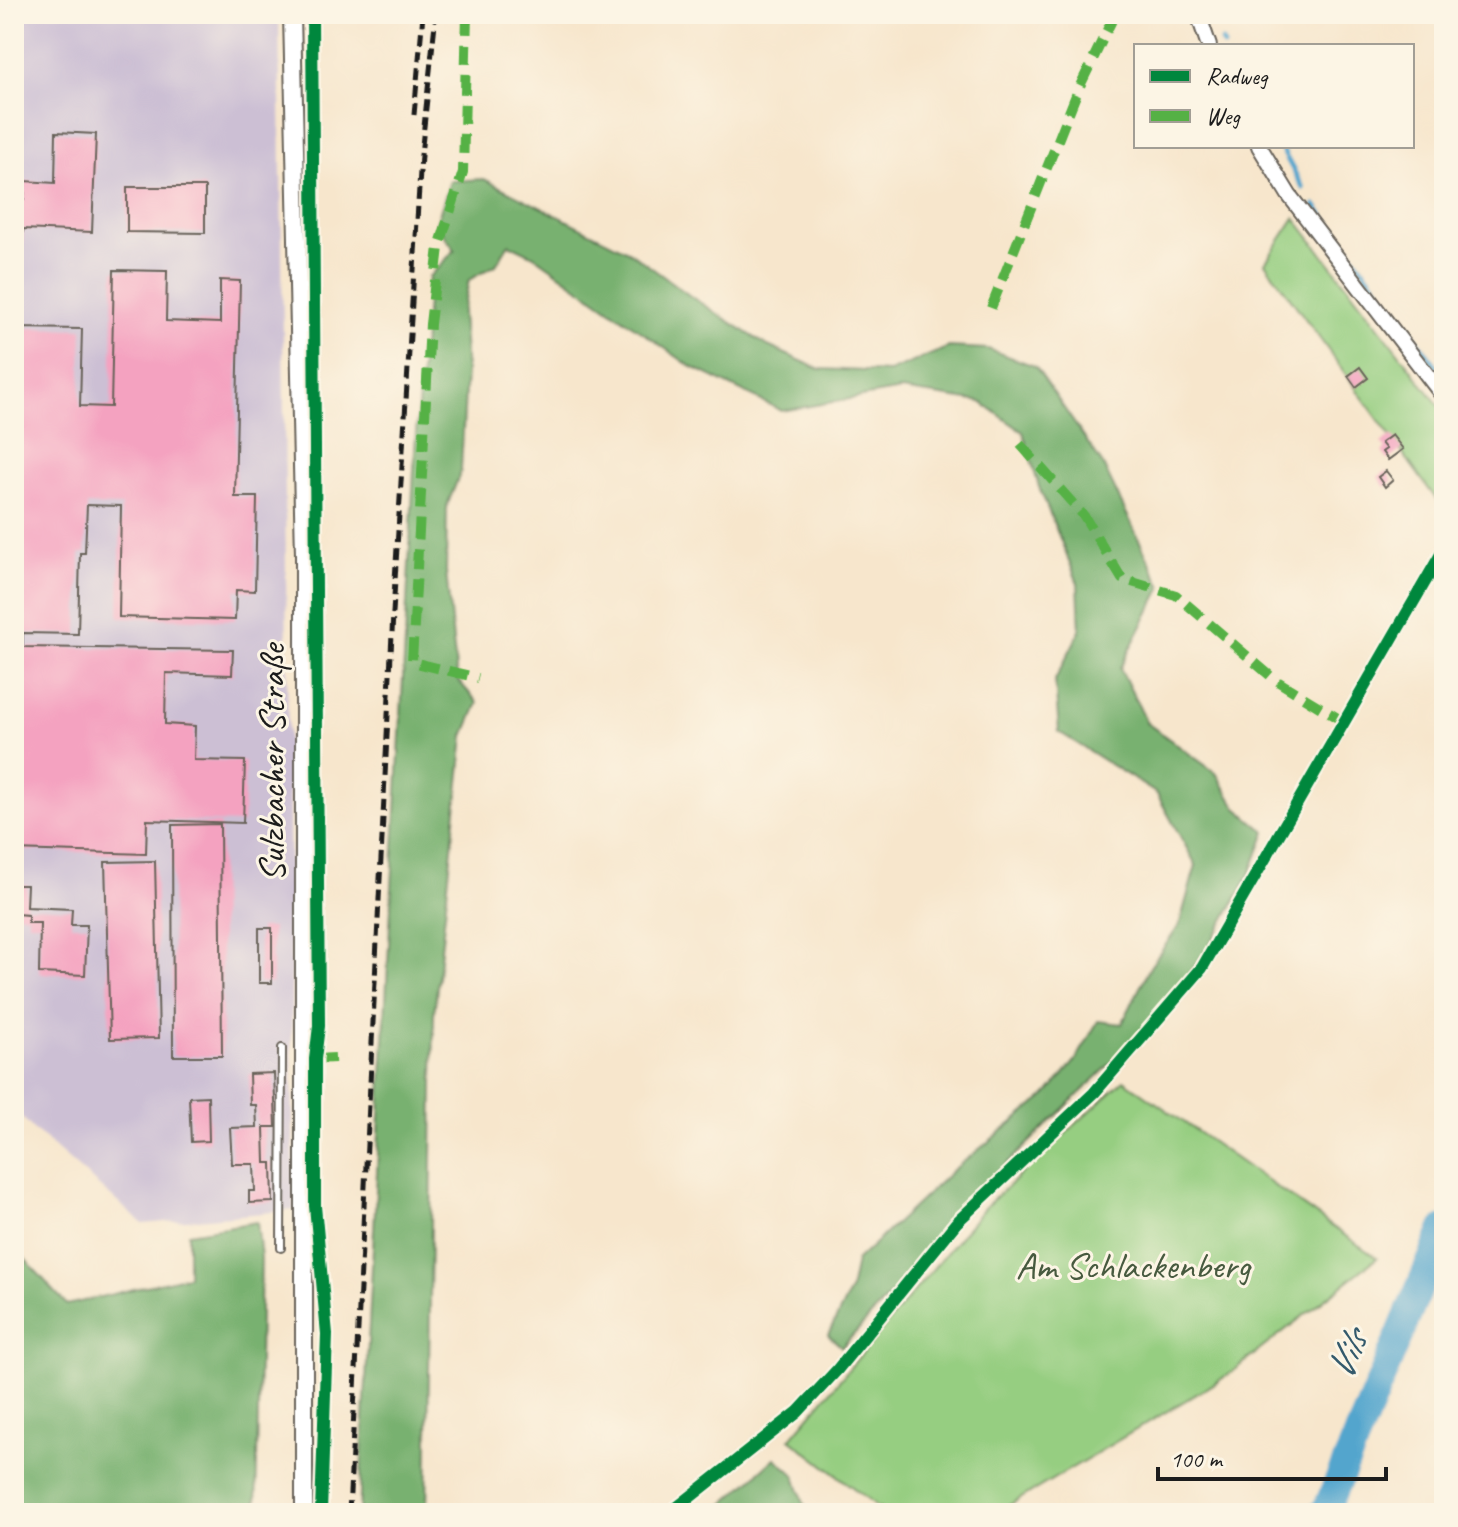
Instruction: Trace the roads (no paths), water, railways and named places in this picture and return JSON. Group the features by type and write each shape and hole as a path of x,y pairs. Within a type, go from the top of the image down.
{"main road":[{"name":"Sulzbacher Straße","path":"292,14 304,555 304,1513"}],"street":[{"path":"1198,14 1208,44"},
{"path":"1260,148 1289,195 1444,397"},
{"path":"670,1513 798,1412 837,1370 956,1223 1094,1093 1202,968 1444,549"}],"lane":[{"path":"281,1248 282,1048"}],"waterway":[{"path":"1281,148 1303,188"},
{"path":"1315,205 1444,376"},
{"name":"Vils","path":"1322,1513 1327,1508 1444,1229"}],"railway":[{"path":"414,115 423,14"},
{"path":"349,1513 393,613 421,155 436,14"}],"park label":[{"name":"Am Schlackenberg","path":"1133,1265"}]}
